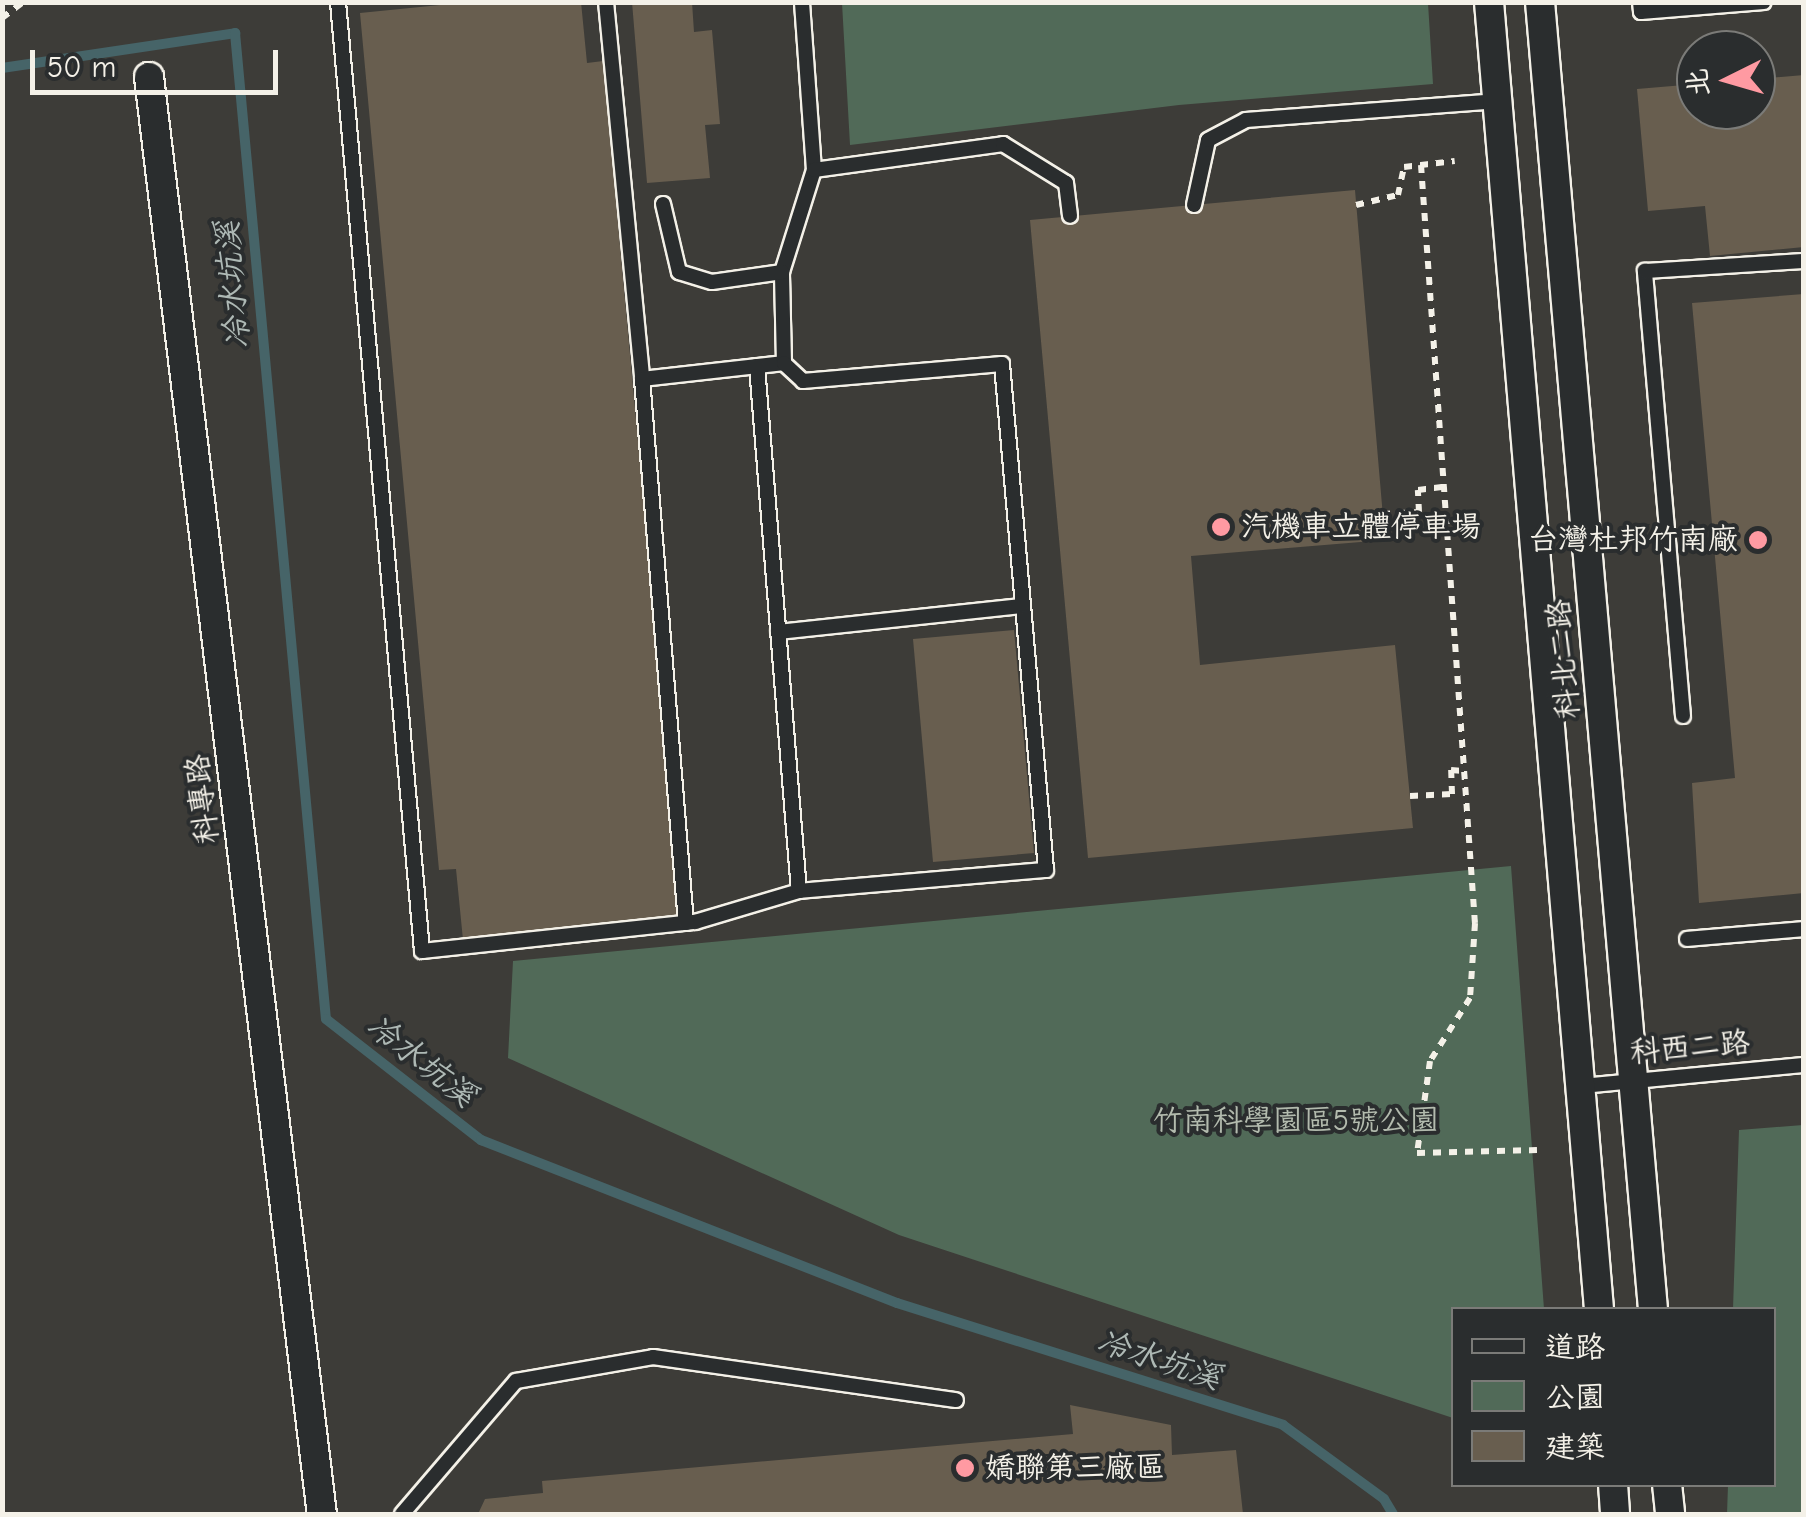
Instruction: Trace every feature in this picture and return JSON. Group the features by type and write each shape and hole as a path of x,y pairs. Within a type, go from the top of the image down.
{"street":[{"name":"科北二路","path":"1489,2 1599,1307"},
{"name":"科北二路","path":"1540,2 1653,1307"},
{"name":"科專路","path":"149,77 322,1514"},
{"path":"1613,1487 1615,1514"},
{"path":"1668,1487 1670,1514"}],"lane":[{"path":"338,2 422,951 686,923 798,892 1046,870 1002,364 803,381 784,364 642,379"},
{"path":"606,2 642,379 686,923"},
{"path":"784,364 782,272 814,170 802,2"},
{"path":"1640,2 1641,12 1764,2"},
{"path":"1194,205 1208,140 1246,120 1498,101"},
{"path":"814,170 1003,144 1066,184 1070,216"},
{"path":"663,204 666,239 679,272 712,282 782,272"},
{"path":"1683,716 1645,271 1804,260"},
{"path":"757,366 798,892"},
{"path":"778,632 1022,606"},
{"path":"1687,940 1804,929"},
{"name":"科西二路","path":"1581,1086 1804,1065"},
{"path":"402,1514 516,1381 653,1357 956,1400"}],"path":[{"path":"2,18 23,2"},
{"path":"1356,205 1398,196 1404,167 1455,161"},
{"path":"1422,165 1474,923 1470,998 1430,1061 1417,1152 1537,1150"},
{"path":"1382,514 1420,512 1418,490 1444,487"},
{"path":"1410,796 1452,794 1451,770 1464,771"}],"shaded area":[{"path":"3,3 1803,3 1803,1514 3,1514"}],"green space":[{"path":"842,3 1428,3 1433,84 1179,105 850,145"},
{"name":"竹南科學園區5號公園","path":"1511,866 1544,1307 1451,1307 1451,1417 899,1235 508,1058 513,961"},
{"path":"1803,1125 1803,1514 1727,1514 1728,1487 1776,1487 1776,1307 1733,1307 1739,1130"}],"building":[{"path":"470,2 581,2 587,63 603,61 682,920 463,940 456,869 439,870 360,13"},
{"path":"632,2 692,2 694,32 712,30 720,124 705,125 710,178 647,183"},
{"path":"1804,75 1804,247 1710,256 1705,206 1648,211 1637,89 1676,86 1676,130 1776,130 1776,77"},
{"name":"汽機車立體停車場","path":"1355,190 1385,540 1191,556 1200,665 1395,645 1413,828 1088,858 1030,220"},
{"name":"台灣杜邦竹南廠","path":"1804,294 1804,893 1699,903 1692,783 1735,778 1692,303"},
{"path":"1014,630 1034,853 933,862 913,639"},
{"name":"嬌聯第三廠區","path":"1070,1405 1171,1425 1172,1455 1236,1450 1243,1514 478,1514 485,1499 543,1493 542,1481 1073,1434"}],"waterway":[{"name":"冷水坑溪","path":"2,68 235,33 326,1019 481,1140 897,1303 1283,1425 1384,1499 1393,1514"}],"place":[{"name":"汽機車立體停車場","path":"1221,527"},
{"name":"台灣杜邦竹南廠","path":"1758,540"},
{"name":"嬌聯第三廠區","path":"965,1468"}]}
